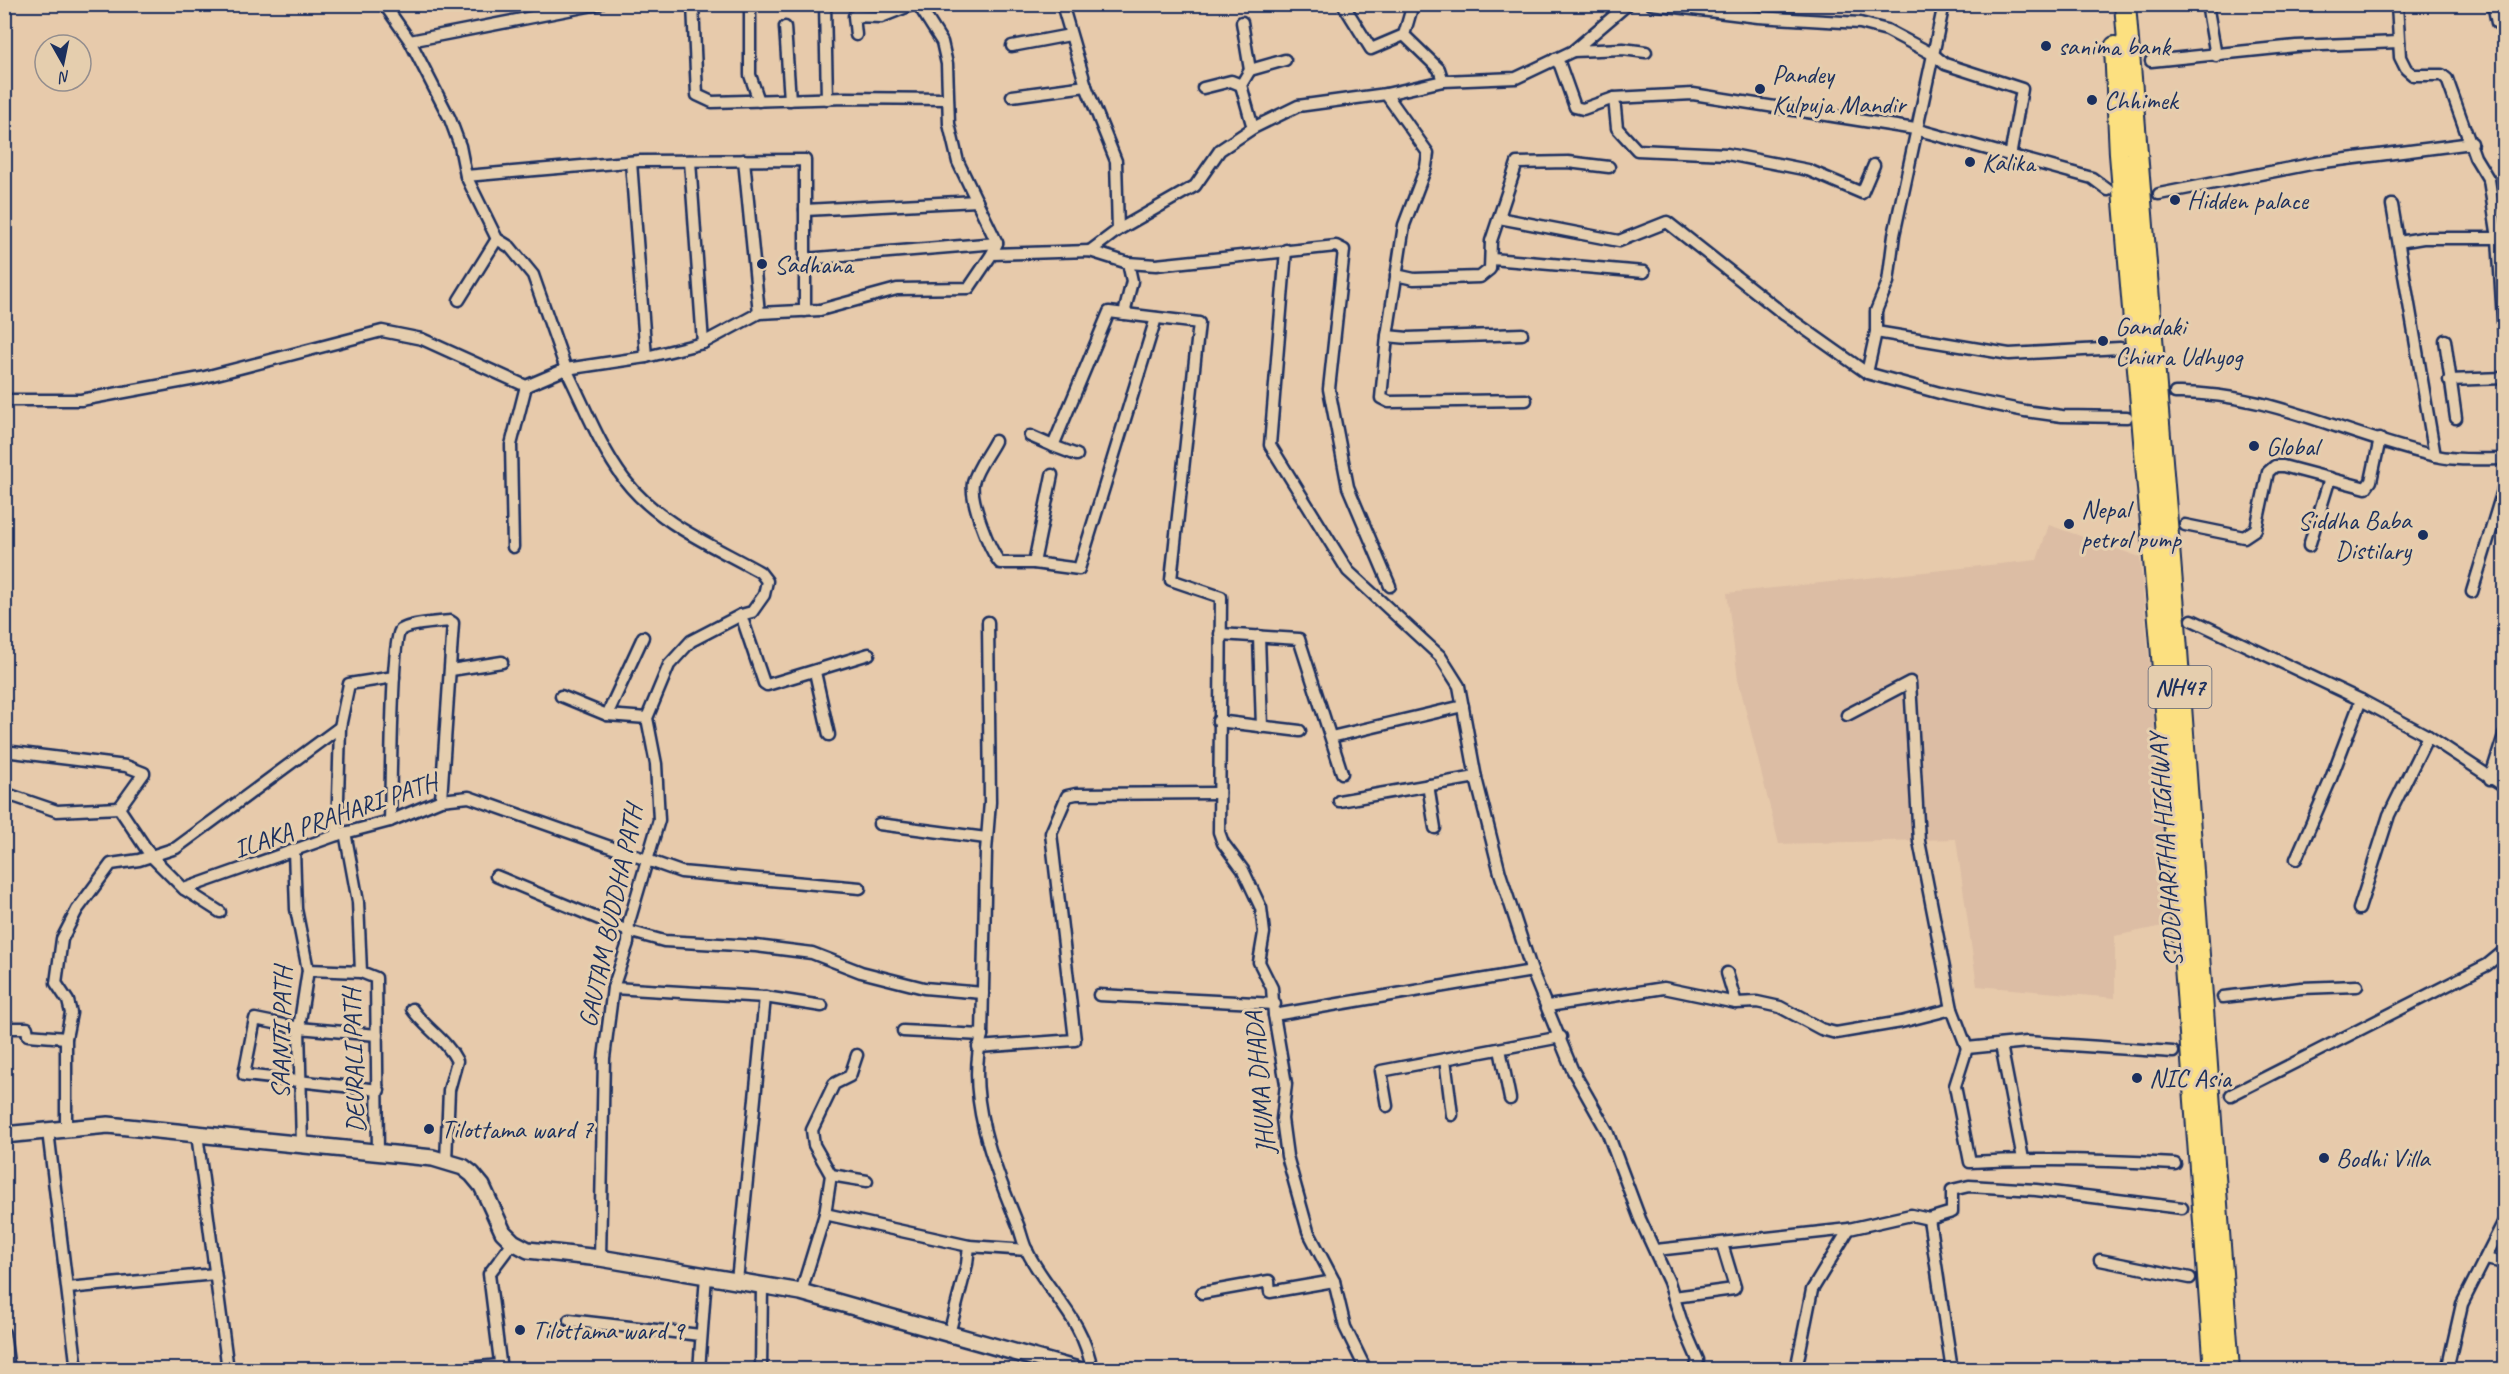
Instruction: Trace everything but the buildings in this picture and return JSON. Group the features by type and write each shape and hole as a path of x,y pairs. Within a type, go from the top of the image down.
{"highway":[{"name":"SIDDHARTHA HIGHWAY","path":"2112,4 2120,154 2164,679 2215,1370"},
{"name":"SIDDHARTHA HIGHWAY","path":"2125,4 2174,609 2229,1370"}],"street":[{"path":"384,4 410,41 450,119 466,176 496,239 510,247 533,275 566,369 625,480 680,527 760,572 767,581 764,595 752,612 741,615 692,641 669,665 647,718 607,715 561,696"},
{"path":"410,41 599,4"},
{"path":"693,4 697,94 712,102 947,99"},
{"path":"750,4 750,75 759,100"},
{"path":"825,4 827,99"},
{"path":"852,4 856,35"},
{"path":"854,16 889,16 900,8 914,4"},
{"path":"4,400 81,400 201,378 382,331 422,339 526,386 566,369 646,357 703,343 759,313 820,310 897,290 969,288 992,254 996,243 958,162 949,124 947,64 942,42 918,4"},
{"path":"1062,4 1086,86 1116,161 1118,230"},
{"path":"1343,4 1371,49 1404,35"},
{"path":"1404,35 1413,4"},
{"path":"1090,251 1118,230 1195,186 1220,150 1253,128 1298,106 1386,94 1443,81 1516,78 1573,51 1628,4"},
{"path":"1650,4 1758,17 1860,22 1887,30 1934,55 1945,64 2022,89 2010,157"},
{"path":"1867,373 1876,332 1876,310 1888,282 1894,235 1909,174 1915,129 1944,4"},
{"path":"2207,4 2216,56"},
{"path":"2397,4 2403,65 2409,74 2442,75 2447,79 2479,165 2489,180 2498,238 2505,337"},
{"path":"2493,4 2497,23"},
{"path":"1242,22 1250,70 1241,85 1253,128"},
{"path":"785,27 790,100"},
{"path":"1012,46 1070,35"},
{"path":"1404,35 1439,69 1443,81"},
{"path":"2151,61 2296,46 2399,42"},
{"path":"1573,51 1623,49 1646,52"},
{"path":"1250,70 1285,60"},
{"path":"1554,60 1560,65 1575,107 1583,109 1614,98 1693,93 1915,129 2092,178 2108,190"},
{"path":"1203,88 1231,81 1241,85"},
{"path":"1011,96 1086,86"},
{"path":"1386,94 1428,153 1426,167 1404,225 1387,336 1381,398 1389,402 1526,400"},
{"path":"1614,98 1617,128 1637,150 1727,154 1808,170 1863,193 1874,165"},
{"path":"2159,194 2316,162 2472,143"},
{"path":"744,160 759,313"},
{"path":"466,176 631,162 805,160 805,311"},
{"path":"690,161 703,343"},
{"path":"631,162 646,357"},
{"path":"1396,275 1414,279 1480,278 1490,269 1491,241 1517,163 1568,162 1609,166"},
{"path":"805,210 977,201"},
{"path":"2392,205 2435,456"},
{"path":"1499,218 1619,241 1667,222 1785,315 1867,373 1947,395 2025,411 2062,416 2127,417"},
{"path":"2399,242 2423,238 2498,238"},
{"path":"459,300 496,239"},
{"path":"805,259 996,243"},
{"path":"992,254 1090,251 1128,263 1156,264 1336,246 1344,250 1329,390 1348,487 1390,586"},
{"path":"1286,250 1270,444 1348,571 1440,656 1459,686 1476,777 1500,873 1532,971 1561,1037 1572,1069 1607,1131 1641,1219 1656,1250 1698,1360 1695,1370"},
{"path":"1492,259 1644,272"},
{"path":"1124,314 1132,281 1128,263"},
{"path":"995,441 973,483 975,504 991,552 1000,563 1034,563 1079,569 1156,318 1109,312 1053,446"},
{"name":"JHUMA DHADA","path":"1156,318 1199,323 1171,580 1221,597 1218,721 1219,832 1223,843 1243,870 1262,908 1264,933 1259,962 1272,988 1286,1084 1282,1119 1287,1156 1308,1231 1334,1281 1345,1327 1366,1370"},
{"path":"1876,332 2009,354 2120,348"},
{"path":"1387,336 1408,338 1522,334"},
{"path":"2445,340 2456,418"},
{"path":"2450,380 2505,378"},
{"path":"513,547 511,445 526,386"},
{"path":"2175,393 2228,396 2266,404 2435,456 2505,459"},
{"path":"1030,436 1077,455"},
{"path":"2185,525 2244,537 2250,535 2256,529 2271,468 2283,466 2360,488 2369,486 2380,439"},
{"path":"1034,563 1052,475"},
{"path":"2309,546 2330,478"},
{"path":"2472,592 2505,487"},
{"path":"741,615 764,683 770,685 869,654"},
{"path":"2192,620 2361,700 2428,736 2490,779 2505,786"},
{"path":"390,821 394,677 401,629 450,621 453,622 451,670 441,800"},
{"path":"988,622 990,802 986,837 982,1035 978,1047 980,1098 987,1133 1006,1197 1027,1250 1083,1335 1092,1370"},
{"path":"1220,633 1299,639 1342,773"},
{"path":"1259,636 1262,727"},
{"path":"607,715 643,637"},
{"path":"451,670 502,662"},
{"path":"815,672 829,735"},
{"name":"DEURALI PATH","path":"378,1153 376,978 361,972 358,902 341,833 340,727 349,684 394,677"},
{"path":"1847,715 1910,682 1919,841 1952,1009 1967,1048 1955,1086 1970,1162 2102,1159 2175,1164"},
{"path":"2296,859 2330,781 2361,700"},
{"path":"1331,737 1463,706"},
{"name":"GAUTAM BUDDHA PATH","path":"600,1258 604,1058 613,988 628,943 628,931 659,820 656,764 647,718"},
{"path":"1218,721 1300,731"},
{"path":"66,1129 66,1038 71,1013 56,978 62,939 68,924 111,864 176,848 340,727"},
{"path":"2490,779 2505,735"},
{"path":"2359,909 2390,815 2428,736"},
{"path":"4,751 126,766 144,773 119,808"},
{"path":"1339,801 1476,777"},
{"path":"1428,785 1435,828"},
{"path":"978,1047 1075,1040 1051,833 1067,796 1076,794 1219,793"},
{"path":"7,794 57,811 119,808"},
{"name":"ILAKA PRAHARI PATH","path":"184,890 341,833 390,821 441,800 469,797 681,872 860,888"},
{"path":"119,808 151,856 184,890 220,912"},
{"path":"879,824 986,837"},
{"name":"SAANTI PATH","path":"294,850 296,909 308,970 299,1028 302,1145"},
{"path":"496,876 628,931 664,941 756,946 812,953 861,972 924,988 983,993"},
{"path":"2231,1095 2429,996 2487,965 2504,953"},
{"path":"308,970 361,972"},
{"path":"1099,995 1274,1010 1532,971"},
{"path":"1726,973 1736,1003"},
{"path":"2223,997 2301,988 2358,986"},
{"path":"613,988 765,997 822,1006"},
{"path":"1548,1006 1664,988 1736,1003 1757,1002 1780,1007 1821,1029 1836,1033 1901,1022 1952,1009"},
{"path":"737,1281 765,997"},
{"path":"412,1009 449,1046 457,1061 449,1090 446,1161"},
{"path":"377,1035 299,1028 255,1019 244,1075 379,1090"},
{"path":"4,1028 27,1028 28,1035 66,1038"},
{"path":"903,1031 982,1035"},
{"path":"1387,1106 1381,1071 1561,1037"},
{"path":"1967,1048 2027,1042 2173,1052"},
{"path":"2001,1045 2023,1159"},
{"path":"1500,1049 1510,1099"},
{"path":"801,1292 825,1214 831,1174 814,1145 812,1130 834,1084 850,1076 856,1054"},
{"path":"1445,1059 1452,1115"},
{"path":"4,1135 108,1125 446,1161 472,1174 482,1186 503,1232 513,1242 542,1254 600,1258 801,1292 1078,1370"},
{"path":"48,1131 77,1370"},
{"path":"197,1134 228,1370"},
{"path":"831,1174 867,1181"},
{"path":"1656,1250 1849,1229 1911,1215 1929,1219 1952,1212 1952,1190 1969,1186 2036,1190 2182,1208"},
{"path":"825,1214 969,1245 1027,1250"},
{"path":"1929,1219 1952,1370"},
{"path":"2447,1370 2462,1304 2472,1279 2486,1259 2505,1221"},
{"path":"1796,1370 1812,1290 1849,1229"},
{"path":"447,1370 501,1367 489,1274 513,1242"},
{"path":"1674,1297 1734,1289 1722,1244"},
{"path":"949,1334 967,1264 969,1245"},
{"path":"2486,1259 2505,1263"},
{"path":"2100,1260 2190,1278"},
{"path":"68,1288 215,1274"},
{"path":"699,1370 706,1276"},
{"path":"1202,1293 1269,1281 1270,1292 1334,1281"},
{"path":"761,1370 762,1286"},
{"path":"569,1320 700,1335"},
{"path":"4,1333 9,1370"}],"shaded area":[{"path":"2049,525 2140,557 2172,924 2115,936 2115,998 1977,986 1956,839 1779,844 1738,679 1727,593 2037,560"}],"place":[{"name":"sanima bank","path":"2046,46"},
{"name":"Pandey Kulpuja Mandir","path":"1760,89"},
{"name":"Chhimek","path":"2092,100"},
{"name":"Kalika","path":"1970,162"},
{"name":"Hidden palace","path":"2175,200"},
{"name":"Sadhana","path":"762,264"},
{"name":"Gandaki Chiura Udhyog","path":"2103,341"},
{"name":"Global","path":"2254,446"},
{"name":"Nepal petrol pump","path":"2069,524"},
{"name":"Siddha Baba Distilary","path":"2423,535"},
{"name":"NIC Asia","path":"2137,1078"},
{"name":"Tilottama ward 7","path":"429,1129"},
{"name":"Bodhi Villa","path":"2324,1158"},
{"name":"Tilottama ward 9","path":"520,1330"}]}
